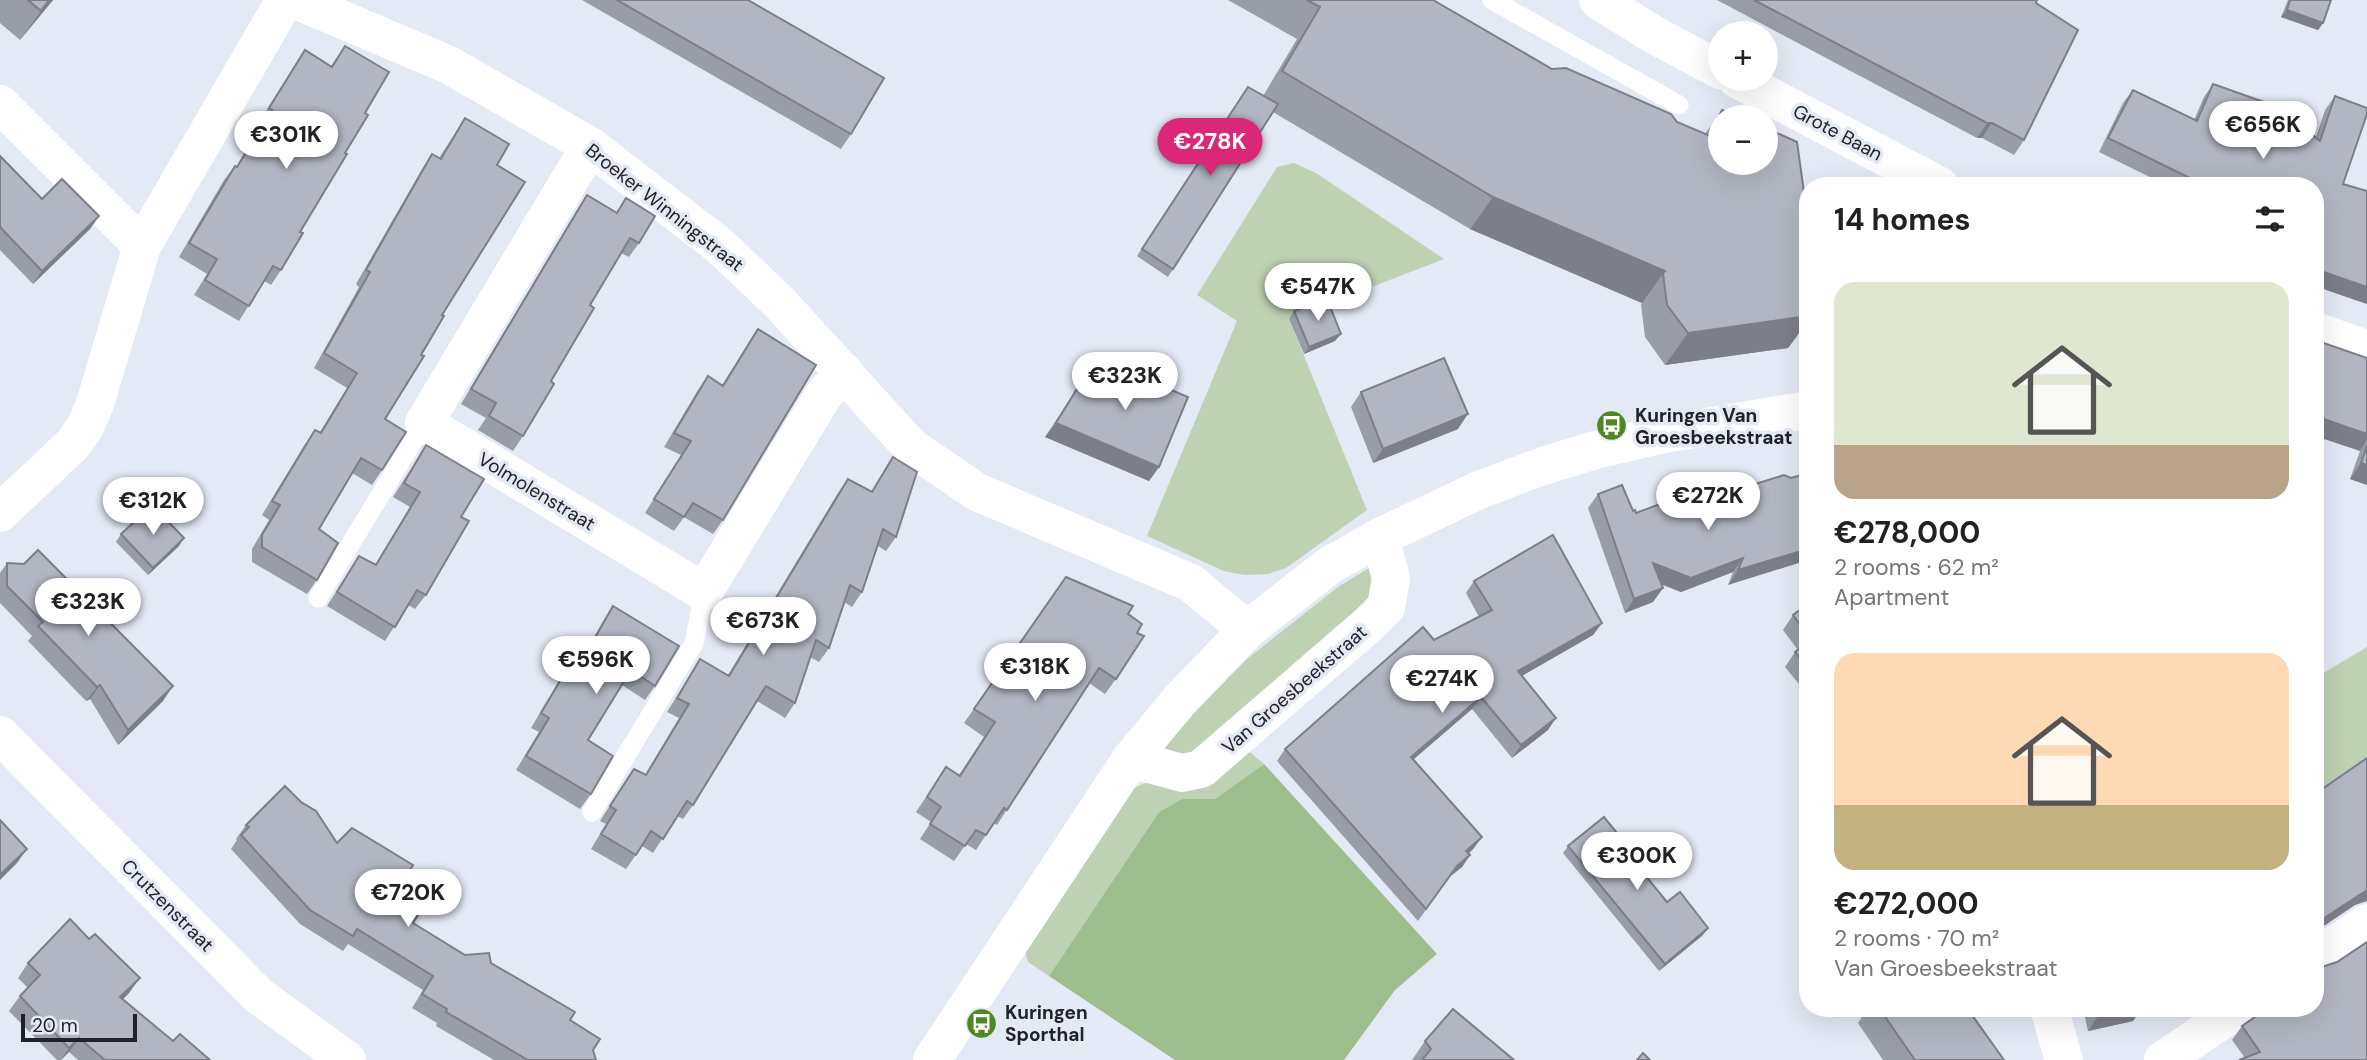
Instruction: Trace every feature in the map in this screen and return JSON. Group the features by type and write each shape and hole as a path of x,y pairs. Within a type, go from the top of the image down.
{"street":[{"path":"0,513 74,444 85,427 95,404 142,246 285,0"},
{"name":"Broeker Winningstraat","path":"296,0 449,65 590,146 720,246 779,302 912,447 977,492 1191,583 1247,630"},
{"path":"1608,4 1656,36 1708,64"},
{"name":"Grote Baan","path":"1760,91 1923,177"},
{"path":"0,104 142,246"},
{"path":"424,423 590,146"},
{"path":"2324,334 2367,349"},
{"path":"704,592 823,396 844,372"},
{"path":"932,1060 1130,759 1180,700 1247,630 1330,565 1380,537 1479,490 1595,450 1799,412"},
{"name":"Volmolenstraat","path":"424,423 704,592"},
{"name":"Van Groesbeekstraat","path":"1130,759 1182,773 1201,769 1370,623 1386,607 1391,578 1380,537"},
{"name":"Crutzenstraat","path":"0,735 259,996 347,1060"},
{"path":"2324,952 2367,923"},
{"path":"2052,1017 2064,1060"},
{"path":"2163,1060 2227,1017"}],"lane":[{"path":"1492,0 1679,104"},
{"path":"318,598 424,423"},
{"path":"592,812 694,643 704,592"}],"green space":[{"path":"1294,163 1316,173 1444,259 1289,319 1367,510 1286,568 1268,574 1245,575 1224,571 1147,536 1237,321 1197,295 1277,167"},
{"path":"1369,568 1377,598 1199,757 1163,754 1166,744 1181,726 1247,659 1338,587"},
{"path":"2367,647 2367,768 2324,798 2324,673"},
{"path":"1240,744 1264,764 1215,799 1182,799 1159,812 1049,976 1028,962 1025,951 1131,789"},
{"path":"1264,764 1437,954 1395,990 1344,1060 1175,1060 1049,976 1159,812 1182,799 1215,799"}],"building":[{"path":"28,0 49,0 41,11"},
{"path":"617,0 748,0 884,78 851,134"},
{"path":"1307,0 1433,0 1552,69 1566,68 1671,114 1677,122 1708,135 1708,175 1778,175 1778,133 1797,142 1802,177 1799,177 1799,317 1688,333 1667,305 1663,273 1665,271 1493,197 1282,71 1320,7"},
{"path":"1754,0 2037,0 2036,3 2078,30 2024,140"},
{"path":"2290,0 2331,0 2323,23 2287,10"},
{"path":"345,46 389,72 365,113 368,115 345,153 347,154 300,232 303,233 281,270 273,266 249,306 205,280 217,259 189,243 272,110 269,108 305,50 332,67"},
{"path":"2213,84 2278,107 2320,141 2335,96 2367,108 2343,184 2367,191 2367,287 2324,272 2324,177 2188,177 2108,138 2133,90 2197,121"},
{"path":"1248,87 1278,104 1173,269 1142,249"},
{"path":"465,118 509,144 497,165 525,182 442,315 444,316 421,355 424,356 385,419 406,432 382,470 361,458 319,529 338,543 317,580 262,547 262,535 280,505 272,501 315,430 321,433 357,373 324,353 370,272 366,270 432,154 441,159"},
{"path":"0,156 42,199 62,179 99,216 42,271 0,227"},
{"path":"587,195 617,213 626,198 655,216 639,243 630,238 590,305 594,308 551,381 554,384 523,436 489,416 496,403 471,389"},
{"path":"1327,299 1341,334 1309,347 1294,311"},
{"path":"758,329 816,365 723,520 693,503 684,517 654,499 691,441 674,433 708,376 723,386"},
{"path":"2324,343 2367,358 2367,434 2324,419"},
{"path":"1444,358 1468,414 1383,449 1361,392"},
{"path":"1100,360 1188,397 1159,467 1056,423 1088,371 1094,373"},
{"path":"426,445 484,479 461,517 469,521 426,595 417,590 395,627 337,592 359,556 376,565 420,492 404,483"},
{"path":"2367,445 2367,465 2361,463"},
{"path":"893,457 917,472 896,537 883,529 862,592 850,585 829,648 816,640 795,703 766,686 693,805 687,801 663,839 651,831 636,855 601,834 616,810 610,806 634,769 646,775 689,704 677,698 700,659 729,676 848,479 872,492"},
{"path":"1784,475 1791,478 1799,476 1799,552 1738,570 1743,558 1691,578 1653,563 1663,588 1634,599 1598,494 1622,485 1636,513 1676,498 1682,516 1748,495 1746,487"},
{"path":"146,511 158,511 184,538 153,568 121,534"},
{"path":"1553,535 1602,623 1518,671 1556,718 1521,745 1481,697 1411,757 1482,837 1466,851 1470,855 1457,866 1426,909 1285,749 1423,627 1434,640 1492,610 1474,581"},
{"path":"38,550 173,686 128,730 100,685 97,687 38,626 43,622 7,586 7,563 24,564"},
{"path":"1066,577 1133,606 1128,614 1142,624 1137,633 1144,636 1116,679 1099,668 1007,810 1004,808 986,835 976,830 965,846 930,824 941,807 927,797 946,767 960,776 995,722 974,709"},
{"path":"613,606 679,646 655,686 631,670 588,740 613,756 591,794 526,756 549,718 541,713 584,641 591,645"},
{"path":"1799,611 1799,623 1793,615"},
{"path":"2367,758 2367,890 2324,918 2324,788"},
{"path":"285,786 301,802 316,811 337,843 352,828 413,865 407,875 428,888 426,893 430,895 413,923 465,955 489,953 491,963 575,1012 570,1020 600,1039 593,1050 596,1060 528,1060 446,1012 447,1009 422,994 433,976 357,929 353,936 310,910 241,835 249,827 246,825"},
{"path":"1604,817 1667,902 1680,892 1708,928 1665,964 1568,846"},
{"path":"0,820 27,849 0,875"},
{"path":"70,919 89,939 95,934 140,978 120,997 173,1041 180,1034 210,1060 105,1060 79,1038 69,1048 20,996 40,975 28,963"},
{"path":"2367,942 2367,1060 2239,1060 2260,1052 2242,1026 2255,1017 2324,1017 2324,966 2337,962"},
{"path":"1453,1009 1514,1060 1422,1060 1431,1049 1425,1041"},
{"path":"1885,1017 1973,1017 2004,1060 1915,1060"},
{"path":"1643,1053 1650,1060 1637,1060"}],"place":[{"name":"Kuringen Van Groesbeekstraat","path":"1612,426"},
{"name":"Kuringen Sporthal","path":"982,1023"}]}
